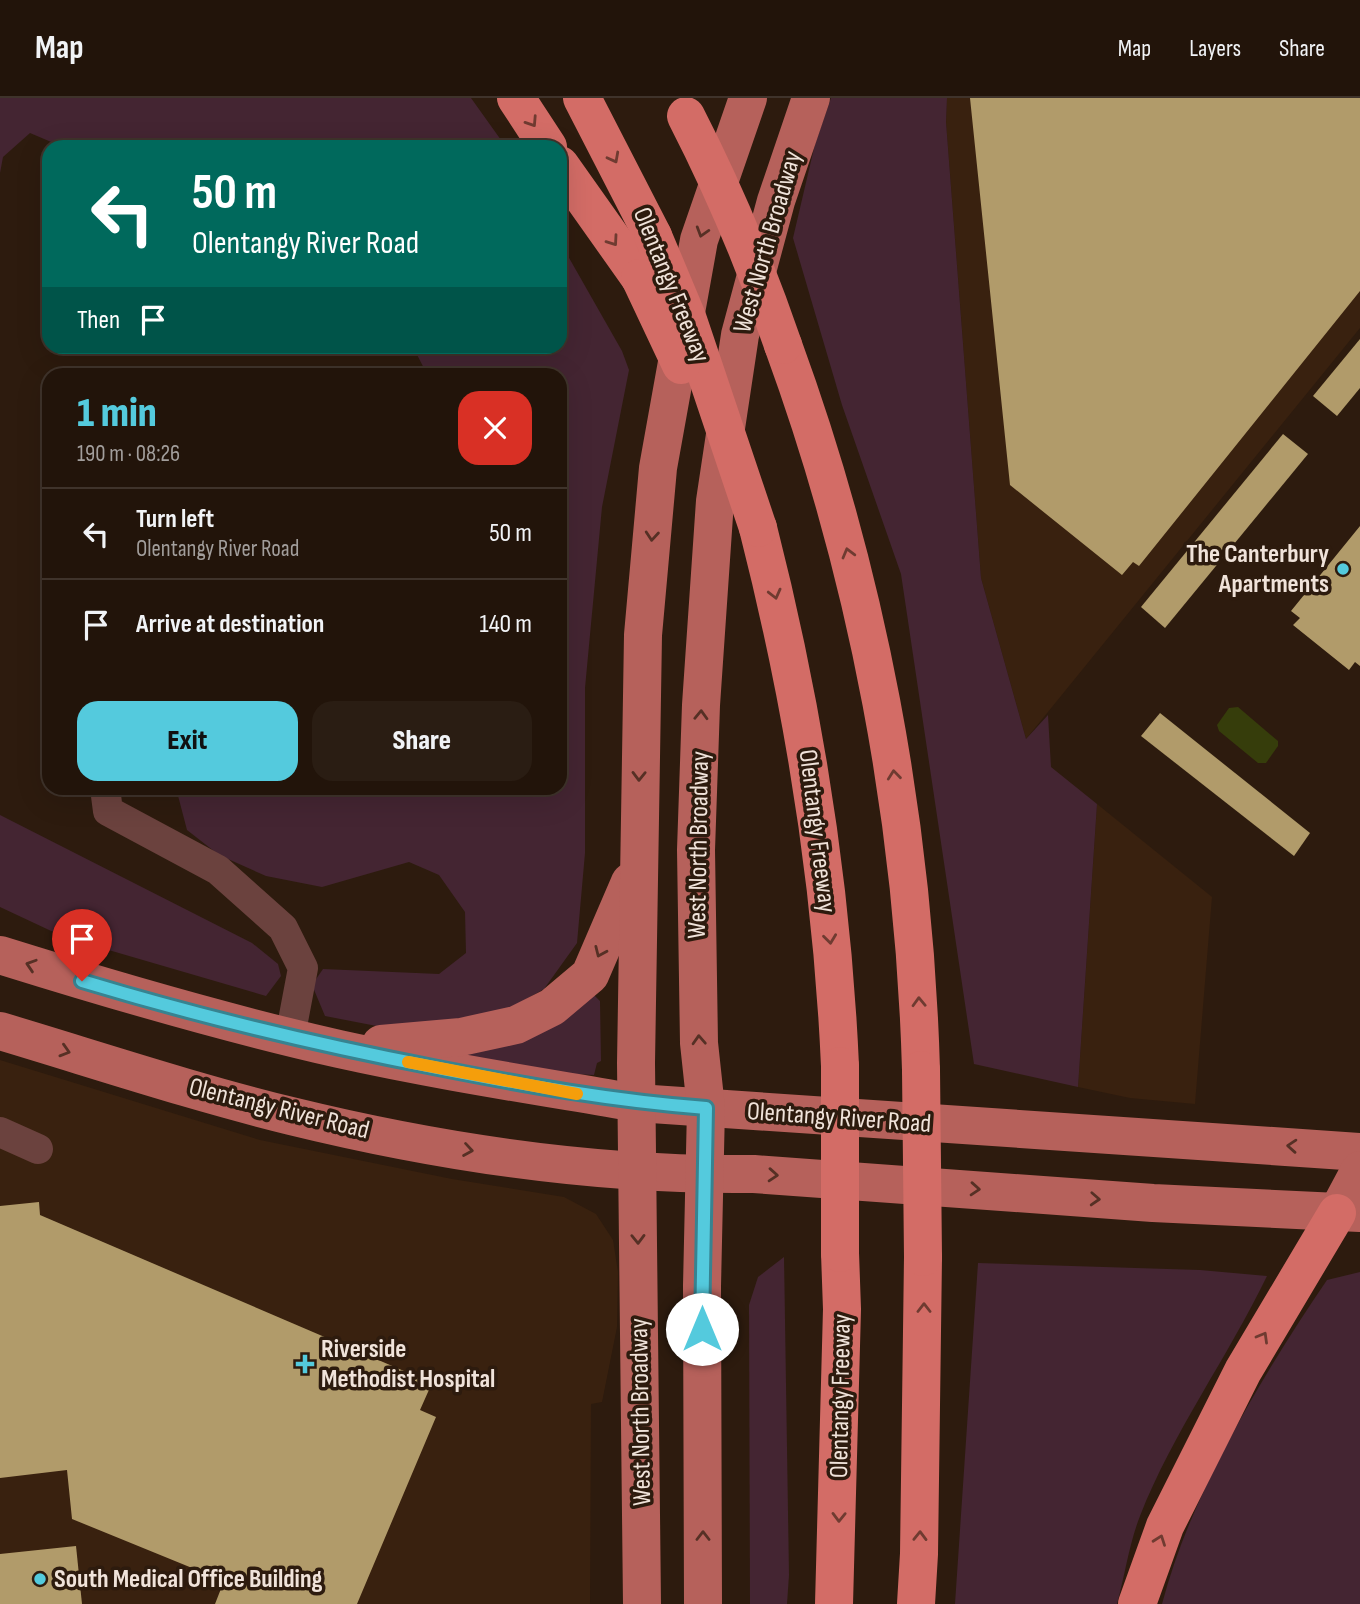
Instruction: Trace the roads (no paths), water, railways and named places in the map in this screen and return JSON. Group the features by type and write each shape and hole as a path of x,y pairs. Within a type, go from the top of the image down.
{"highway":[{"path":"516,98 543,140"},
{"name":"Olentangy Freeway","path":"582,98 653,236 692,329 758,528 780,616 810,765 837,999 840,1066 842,1322 834,1604"},
{"path":"681,107 753,262 814,430 860,597 889,739 919,993 923,1257 920,1541 916,1604"},
{"path":"567,175 640,278 758,528"},
{"path":"1137,1604 1165,1526 1243,1371 1348,1213"}],"main road":[{"name":"West North Broadway","path":"642,1604 637,867 643,635 658,468 699,240 748,98"},
{"name":"West North Broadway","path":"703,1604 702,1286 706,1108 699,1044 696,850 701,705 715,501 740,335 776,201 811,98"},
{"path":"341,1049 461,1037 516,1025 552,1007 590,975 637,867"},
{"name":"Olentangy River Road","path":"0,955 176,1009 289,1037 562,1092 638,1103 1360,1152"},
{"name":"Olentangy River Road","path":"0,1031 290,1116 401,1139 561,1166 754,1174 1153,1203 1348,1213"},
{"path":"1348,1213 1360,1170"}],"lane":[{"path":"106,795 108,811 218,870 283,928 303,968 289,1037"},
{"path":"0,1132 38,1149"}],"place":[{"name":"The Canterbury Apartments","path":"1343,569"},
{"name":"Riverside Methodist Hospital","path":"305,1364"},
{"name":"South Medical Office Building","path":"40,1579"}]}
